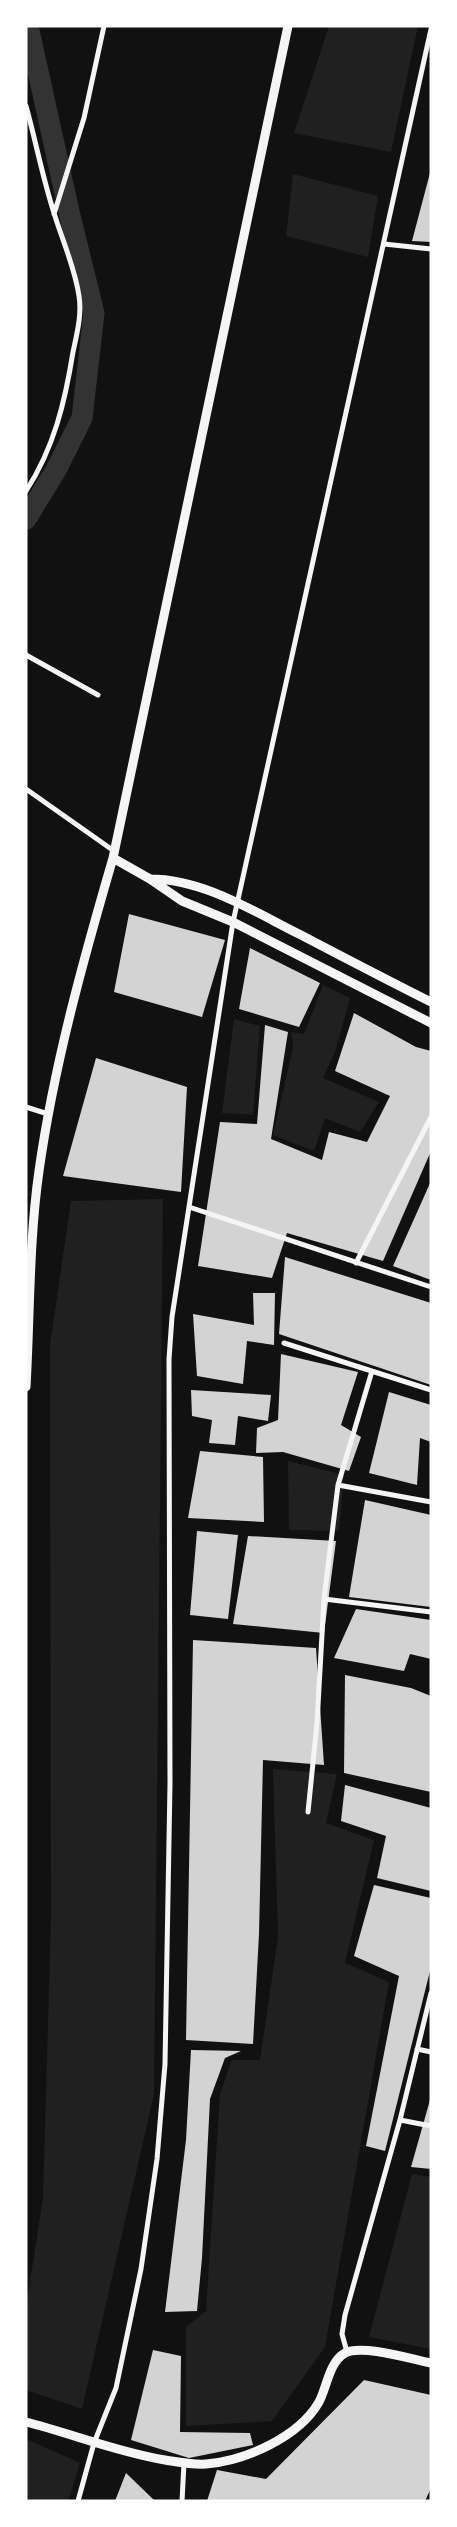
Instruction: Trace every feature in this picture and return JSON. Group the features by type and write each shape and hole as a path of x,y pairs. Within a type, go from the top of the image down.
{"street":[{"path":"54,214 84,118 104,26"},
{"path":"26,1387 37,1191 48,1114 79,977 114,854 288,26"},
{"path":"78,2501 94,2443 116,2388 142,2269 159,2140 165,2064 170,1793 169,1359 172,1317 233,922 239,904 431,29"},
{"path":"26,106 54,214 74,271 80,314 66,397 53,442 41,468 26,491"},
{"path":"384,244 431,249"},
{"path":"26,655 98,696"},
{"path":"26,789 150,878 169,894 233,922 431,1023"},
{"path":"150,878 170,879 239,904 431,1002"},
{"path":"26,1107 48,1114"},
{"path":"356,1263 431,1117"},
{"path":"189,1207 431,1286"},
{"path":"284,1343 431,1390"},
{"path":"308,1812 317,1723 324,1599 338,1485 372,1371"},
{"path":"338,1485 431,1502"},
{"path":"324,1599 431,1612"},
{"path":"346,2352 342,2334 345,2316 400,2120 431,1994"},
{"path":"417,2049 431,2052"},
{"path":"400,2120 431,2126"},
{"path":"26,2422 94,2443 149,2457 184,2463 206,2464 256,2451 279,2440 308,2418 319,2401 336,2361 346,2352 363,2350 431,2363"},
{"path":"182,2501 184,2463"}],"shaded area":[{"path":"329,26 418,26 391,152 294,133"},
{"path":"293,174 378,196 368,257 286,236"},
{"path":"323,985 350,998 335,1052 323,1078 379,1102 360,1132 325,1118 314,1151 273,1135 293,1047 291,1032 304,1034"},
{"path":"234,1019 260,1026 253,1115 222,1113"},
{"path":"163,1199 154,2094 82,2409 26,2390 26,2308 43,2198 51,1918 50,1345 71,1201"},
{"path":"288,1461 344,1475 339,1531 289,1530"},
{"path":"273,1769 337,1774 326,1823 374,1840 345,1963 389,1982 325,2347 272,2421 186,2426 186,2327 206,2311 220,2094 232,2060 260,2060 278,1937"},
{"path":"412,2174 431,2177 431,2349 369,2337"},
{"path":"26,2439 80,2463 68,2501 26,2501"}],"building":[{"path":"430,173 431,242 412,241"},
{"path":"129,914 225,940 202,1017 114,992"},
{"path":"250,948 320,983 299,1027 239,1009"},
{"path":"354,1013 416,1047 431,1051 431,1151 383,1261 287,1233 272,1278 198,1266 220,1122 257,1124 265,1025 288,1032 271,1139 322,1160 329,1132 367,1142 390,1096 335,1071"},
{"path":"96,1058 187,1087 181,1192 63,1176"},
{"path":"431,1181 431,1280 393,1266"},
{"path":"285,1257 431,1303 431,1385 279,1334"},
{"path":"253,1293 275,1293 274,1345 247,1341 243,1384 197,1376 193,1314 254,1325"},
{"path":"281,1354 358,1372 341,1425 361,1437 349,1471 283,1452 256,1453 257,1428 278,1420"},
{"path":"191,1390 271,1395 268,1421 238,1416 235,1445 209,1443 212,1420 192,1416"},
{"path":"389,1392 431,1405 431,1442 420,1438 417,1485 369,1473"},
{"path":"200,1451 263,1457 264,1522 188,1518"},
{"path":"365,1500 431,1515 431,1607 349,1597"},
{"path":"197,1531 238,1535 228,1619 190,1615"},
{"path":"248,1536 336,1541 324,1633 233,1624"},
{"path":"356,1609 431,1620 431,1659 410,1654 404,1671 334,1658"},
{"path":"193,1640 316,1648 324,1765 263,1760 259,1934 253,2044 186,2040"},
{"path":"345,1675 411,1688 431,1696 431,1792 344,1773"},
{"path":"345,1785 431,1808 431,1891 377,1878 386,1836 341,1821"},
{"path":"374,1885 431,1898 431,1967 385,2151 366,2146 399,1976 354,1956"},
{"path":"191,2050 241,2051 225,2058 210,2099 202,2258 197,2311 165,2312 186,2140"},
{"path":"430,2100 431,2169 411,2167"},
{"path":"153,2350 181,2356 180,2432 250,2433 253,2445 189,2458 131,2440"},
{"path":"364,2380 431,2395 431,2488 425,2501 207,2501 217,2470 266,2479"},
{"path":"126,2473 155,2501 115,2501"}],"waterway":[{"path":"26,519 56,470 82,418 94,313 70,216 28,26"}]}
